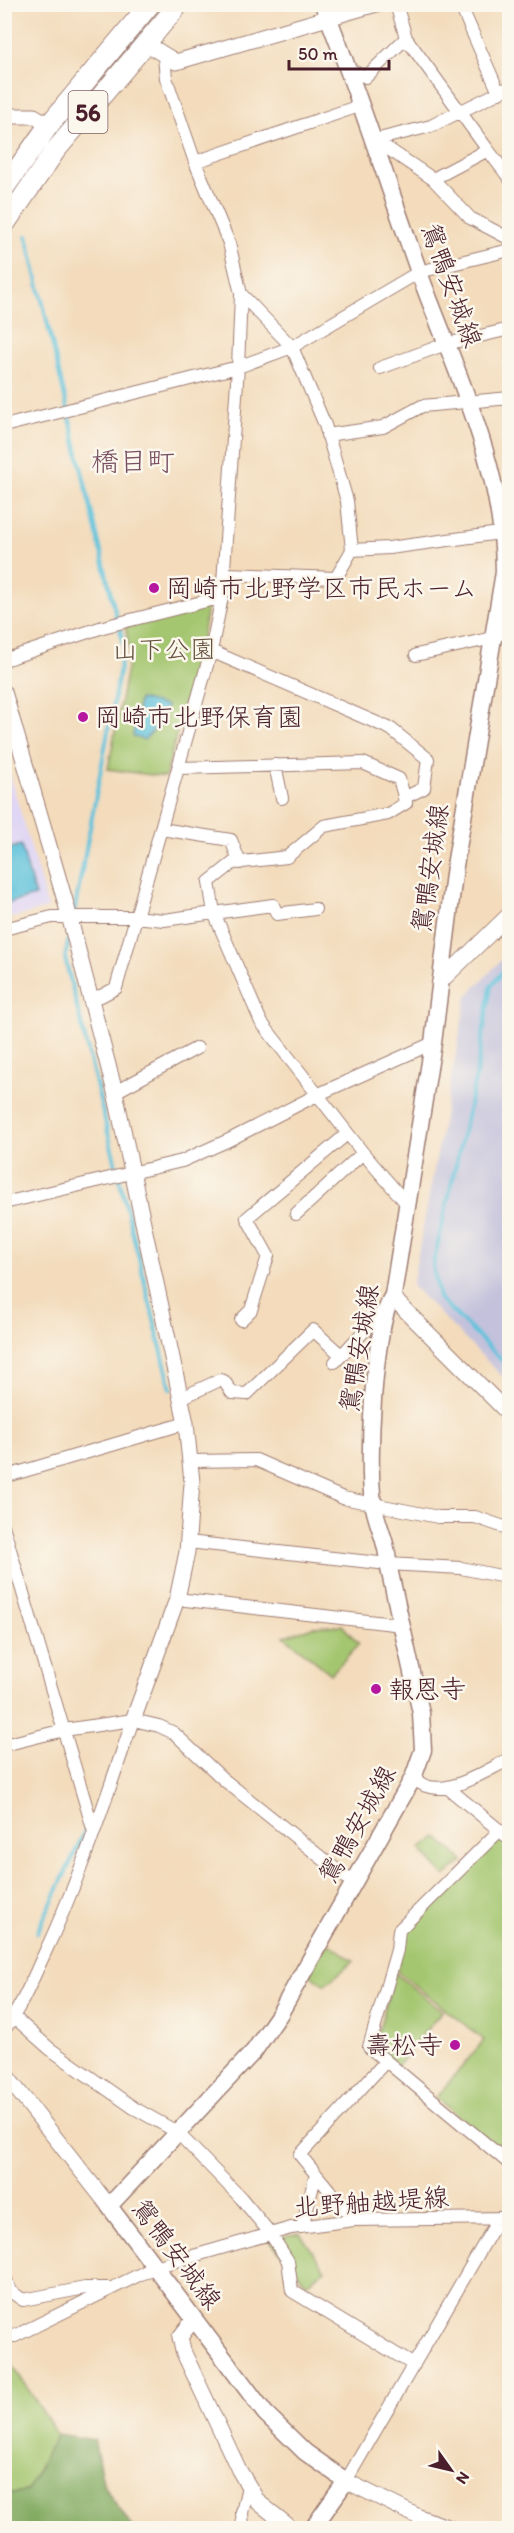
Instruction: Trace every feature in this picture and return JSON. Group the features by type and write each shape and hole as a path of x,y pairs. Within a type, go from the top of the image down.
{"main road":[{"name":"56","path":"4,225 55,151 179,4"},
{"name":"56","path":"4,188 49,125 148,5"},
{"name":"鴛鴨安城線","path":"326,12 375,140 419,272 483,445 507,533 504,572 455,866 433,1044 407,1204 378,1353 369,1458 373,1503 388,1553 388,1564 421,1713 423,1750 413,1778 279,2015 254,2051 109,2206 265,2413 305,2452 345,2481"},
{"path":"313,2529 345,2481"}],"street":[{"path":"145,43 164,57 176,62 326,12 376,4"},
{"path":"396,4 406,38 510,179"},
{"path":"375,140 431,126 506,90 460,4"},
{"path":"348,69 366,77 406,38"},
{"path":"91,997 101,996 116,988 211,651 225,574 241,294 229,243 195,162 166,78 164,57"},
{"path":"195,162 362,105"},
{"name":"56","path":"4,116 34,116 49,125"},
{"path":"375,140 433,179 470,218 510,239"},
{"path":"433,179 488,150"},
{"path":"4,426 238,367 292,347 419,272 510,250"},
{"path":"225,574 336,578 352,550 347,501 327,435 292,347 241,294"},
{"path":"380,368 446,344 510,329"},
{"path":"327,435 382,427 422,406 510,398"},
{"path":"352,550 389,548 507,533"},
{"path":"4,660 102,627 222,597"},
{"path":"416,655 493,638 510,628"},
{"path":"211,651 391,729 428,759 424,788 404,798"},
{"path":"4,692 91,997 115,1092 130,1173 186,1423 192,1482 189,1542 177,1599 94,1832 51,1940 14,2017 4,2030"},
{"path":"178,768 363,763 399,779 406,803 388,814 324,826 287,857 233,863 208,882 214,913 261,1022 319,1094 347,1134 407,1204"},
{"path":"275,765 282,798"},
{"path":"161,829 231,840 240,863"},
{"path":"4,929 52,917 135,916 164,920 273,905 277,914 315,909"},
{"path":"440,982 510,914"},
{"path":"4,1203 182,1161 319,1094 433,1044"},
{"path":"115,1092 197,1048"},
{"path":"241,1320 251,1310 268,1256 247,1218 347,1134"},
{"path":"296,1214 363,1153"},
{"path":"181,1398 220,1380 224,1381 232,1393 247,1395 313,1330 338,1358 389,1302 398,1303 510,1415"},
{"path":"4,1477 186,1423"},
{"path":"191,1461 256,1460 343,1498 438,1517 475,1517 510,1529"},
{"path":"4,1529 94,1832"},
{"path":"189,1542 388,1564 461,1568 510,1578"},
{"path":"177,1599 402,1625"},
{"path":"4,1745 64,1730 133,1720 159,1726 174,1733 222,1779 353,1883"},
{"path":"413,1778 428,1788 448,1788 510,1759"},
{"path":"448,1788 504,1835 399,1930 397,1950 369,2047 510,2164"},
{"path":"14,2017 59,2055 134,2108 177,2132 241,2198 270,2234 288,2261 292,2291 414,2365"},
{"path":"354,2220 300,2155 386,2061"},
{"path":"4,2073 109,2206"},
{"path":"302,2227 316,2174"},
{"path":"450,2529 419,2517 345,2481 504,2218"},
{"name":"北野舳越堤線","path":"4,2335 15,2336 155,2267 270,2234 354,2220 504,2218"},
{"path":"4,2274 13,2294 23,2300 85,2288 113,2288"},
{"path":"194,2319 180,2337 180,2342 248,2486 258,2502 291,2529"},
{"path":"243,2529 242,2513 248,2486"}],"shaded area":[{"path":"4,754 48,908 5,920 4,920"},
{"path":"509,952 509,1383 412,1286 467,996"}],"green space":[{"name":"山下公園","path":"208,600 201,645 165,777 108,769 130,652 125,625"},
{"path":"342,1625 359,1644 331,1674 284,1636 313,1627"},
{"path":"504,1835 509,1839 509,2158 436,2098 484,2040 397,1971 404,1933"},
{"path":"437,1837 463,1861 445,1876 420,1849"},
{"path":"327,1942 354,1961 325,1985 309,1974"},
{"path":"395,1973 442,2011 397,2066 374,2047"},
{"path":"300,2233 325,2270 306,2283 269,2239"},
{"path":"4,2352 57,2434 27,2491 5,2494"},
{"path":"57,2434 94,2440 104,2487 133,2528 5,2528 5,2494 27,2491"}],"water":[{"path":"139,699 167,706 159,725 144,740 133,736"},
{"path":"21,845 35,896 5,904 5,850"}],"waterway":[{"path":"27,236 117,620"},
{"path":"74,913 124,646 120,629"},
{"path":"69,938 65,958 171,1389"},
{"path":"510,963 491,986 476,1076 433,1265 439,1298 510,1368"},
{"path":"37,1933 88,1825"}],"place":[{"name":"岡崎市北野学区市民ホーム","path":"154,588"},
{"name":"岡崎市北野保育園","path":"83,717"},
{"name":"報恩寺","path":"376,1689"},
{"name":"壽松寺","path":"455,2045"}],"district":[{"name":"橋目町","path":"133,461"}]}
